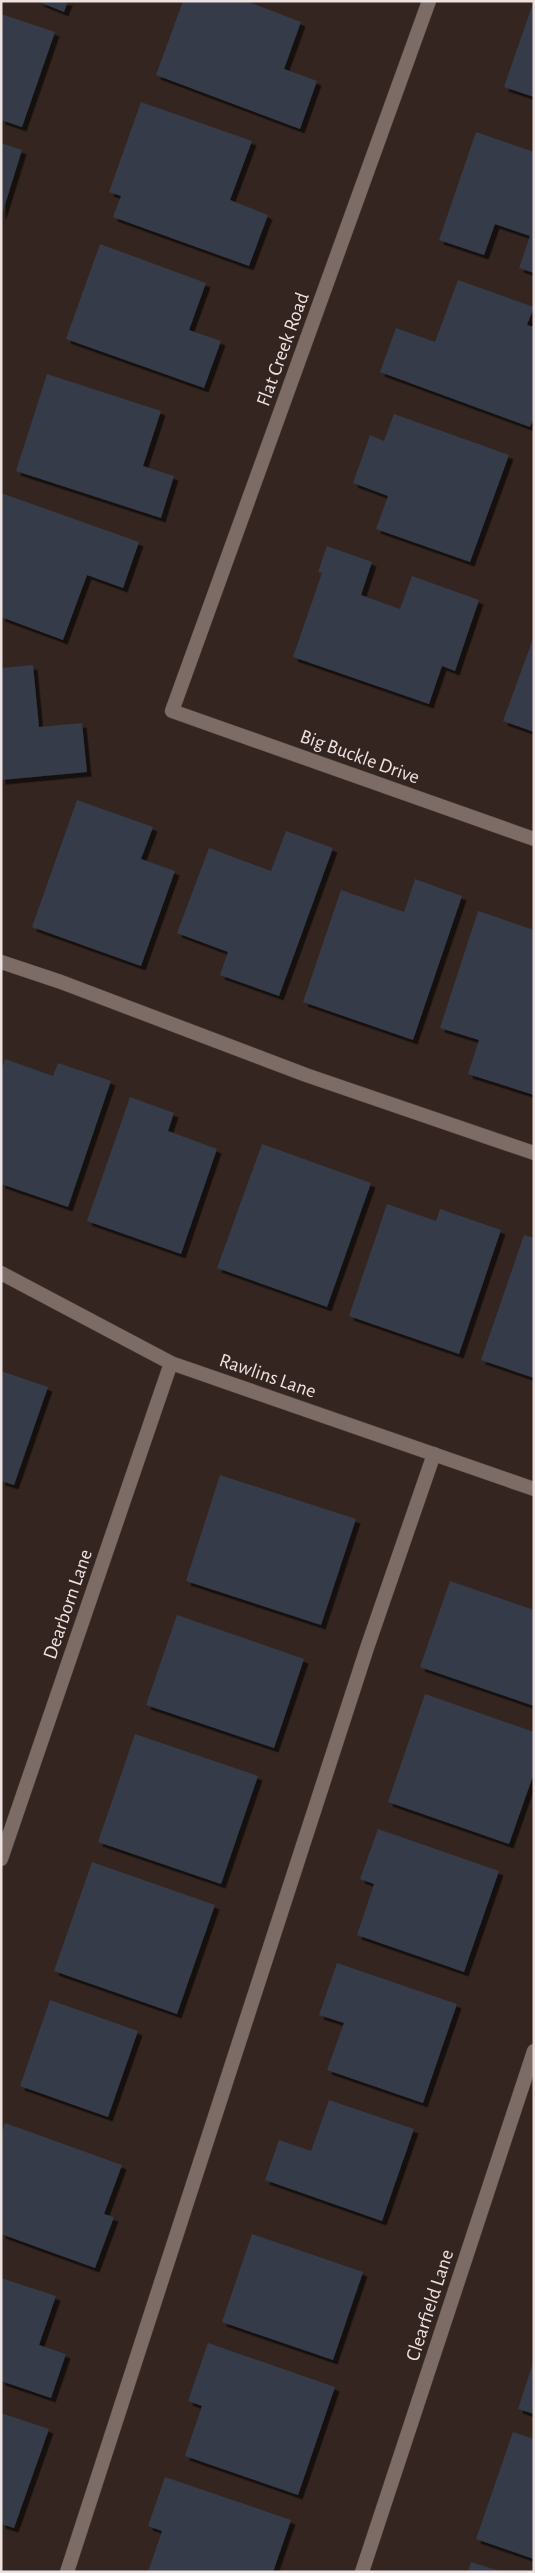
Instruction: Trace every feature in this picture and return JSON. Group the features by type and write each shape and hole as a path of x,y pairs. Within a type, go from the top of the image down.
{"street":[{"name":"Flat Creek Road","path":"172,711 429,1"},
{"name":"Big Buckle Drive","path":"172,711 534,839"},
{"path":"1,962 61,982 306,1075 534,1153"},
{"name":"Rawlins Lane","path":"1,1273 171,1362 534,1489"},
{"name":"Dearborn Lane","path":"1,1859 171,1362"},
{"path":"67,2572 367,1648 434,1454"},
{"name":"Clearfield Lane","path":"362,2572 534,2050"}],"building":[{"path":"37,1 68,1 64,12"},
{"path":"183,1 246,1 301,22 284,69 317,81 300,129 156,75"},
{"path":"534,3 534,97 504,87"},
{"path":"1,14 55,32 22,127 1,120"},
{"path":"141,102 252,141 230,200 268,215 249,266 113,217 121,196 109,192"},
{"path":"476,132 534,152 534,273 519,268 530,236 495,224 484,255 439,240"},
{"path":"1,143 22,150 2,214 1,214"},
{"path":"100,244 206,283 189,330 221,341 204,388 66,339"},
{"path":"458,280 534,307 527,325 534,327 534,417 530,427 380,372 396,328 435,342"},
{"path":"47,374 161,411 143,466 174,476 161,518 16,471"},
{"path":"394,414 509,455 470,562 376,529 388,496 353,483 370,435 384,441"},
{"path":"1,493 139,542 123,588 87,575 63,640 1,617"},
{"path":"327,546 372,562 361,595 400,609 412,576 479,600 455,671 442,666 429,704 293,657 322,573 318,572"},
{"path":"534,636 534,732 503,721"},
{"path":"33,665 39,727 82,723 87,772 1,780 1,668"},
{"path":"77,800 153,827 141,859 175,871 141,966 32,927"},
{"path":"286,831 333,848 279,996 220,975 228,952 177,933 209,848 271,871"},
{"path":"415,879 462,896 413,1040 303,1002 341,890 404,912"},
{"path":"478,911 534,930 534,1095 468,1074 479,1040 440,1028"},
{"path":"5,1059 53,1076 58,1063 111,1081 68,1207 1,1184 1,1071"},
{"path":"130,1097 174,1113 168,1131 217,1149 181,1254 87,1221"},
{"path":"262,1144 371,1183 327,1307 217,1268"},
{"path":"387,1204 436,1221 440,1209 501,1230 459,1354 349,1316"},
{"path":"524,1235 534,1238 534,1378 481,1360"},
{"path":"1,1371 48,1387 14,1485 1,1481"},
{"path":"220,1475 356,1519 321,1625 186,1581"},
{"path":"450,1581 534,1610 534,1706 420,1667"},
{"path":"177,1615 304,1659 274,1748 146,1705"},
{"path":"425,1694 534,1732 534,1773 509,1844 388,1802"},
{"path":"135,1734 258,1776 221,1884 98,1842"},
{"path":"378,1829 499,1871 464,1972 357,1935 374,1884 360,1879"},
{"path":"92,1862 215,1905 177,2014 54,1971"},
{"path":"337,1963 457,2004 423,2103 327,2070 344,2023 319,2015"},
{"path":"50,2000 138,2031 108,2117 20,2086"},
{"path":"329,2100 414,2129 382,2221 265,2180 279,2140 311,2151"},
{"path":"5,2123 122,2165 104,2214 114,2217 95,2268 1,2234 1,2134"},
{"path":"252,2234 363,2272 333,2360 222,2322"},
{"path":"1,2278 56,2296 39,2345 66,2354 51,2398 1,2381"},
{"path":"208,2343 335,2387 298,2495 185,2456 202,2406 188,2401"},
{"path":"534,2363 534,2414 518,2409"},
{"path":"1,2413 49,2429 14,2528 1,2524"},
{"path":"513,2432 534,2439 534,2559 476,2539"},
{"path":"165,2477 291,2520 273,2572 148,2572 162,2531 148,2526"},
{"path":"471,2562 500,2571 500,2572 468,2572"}]}
